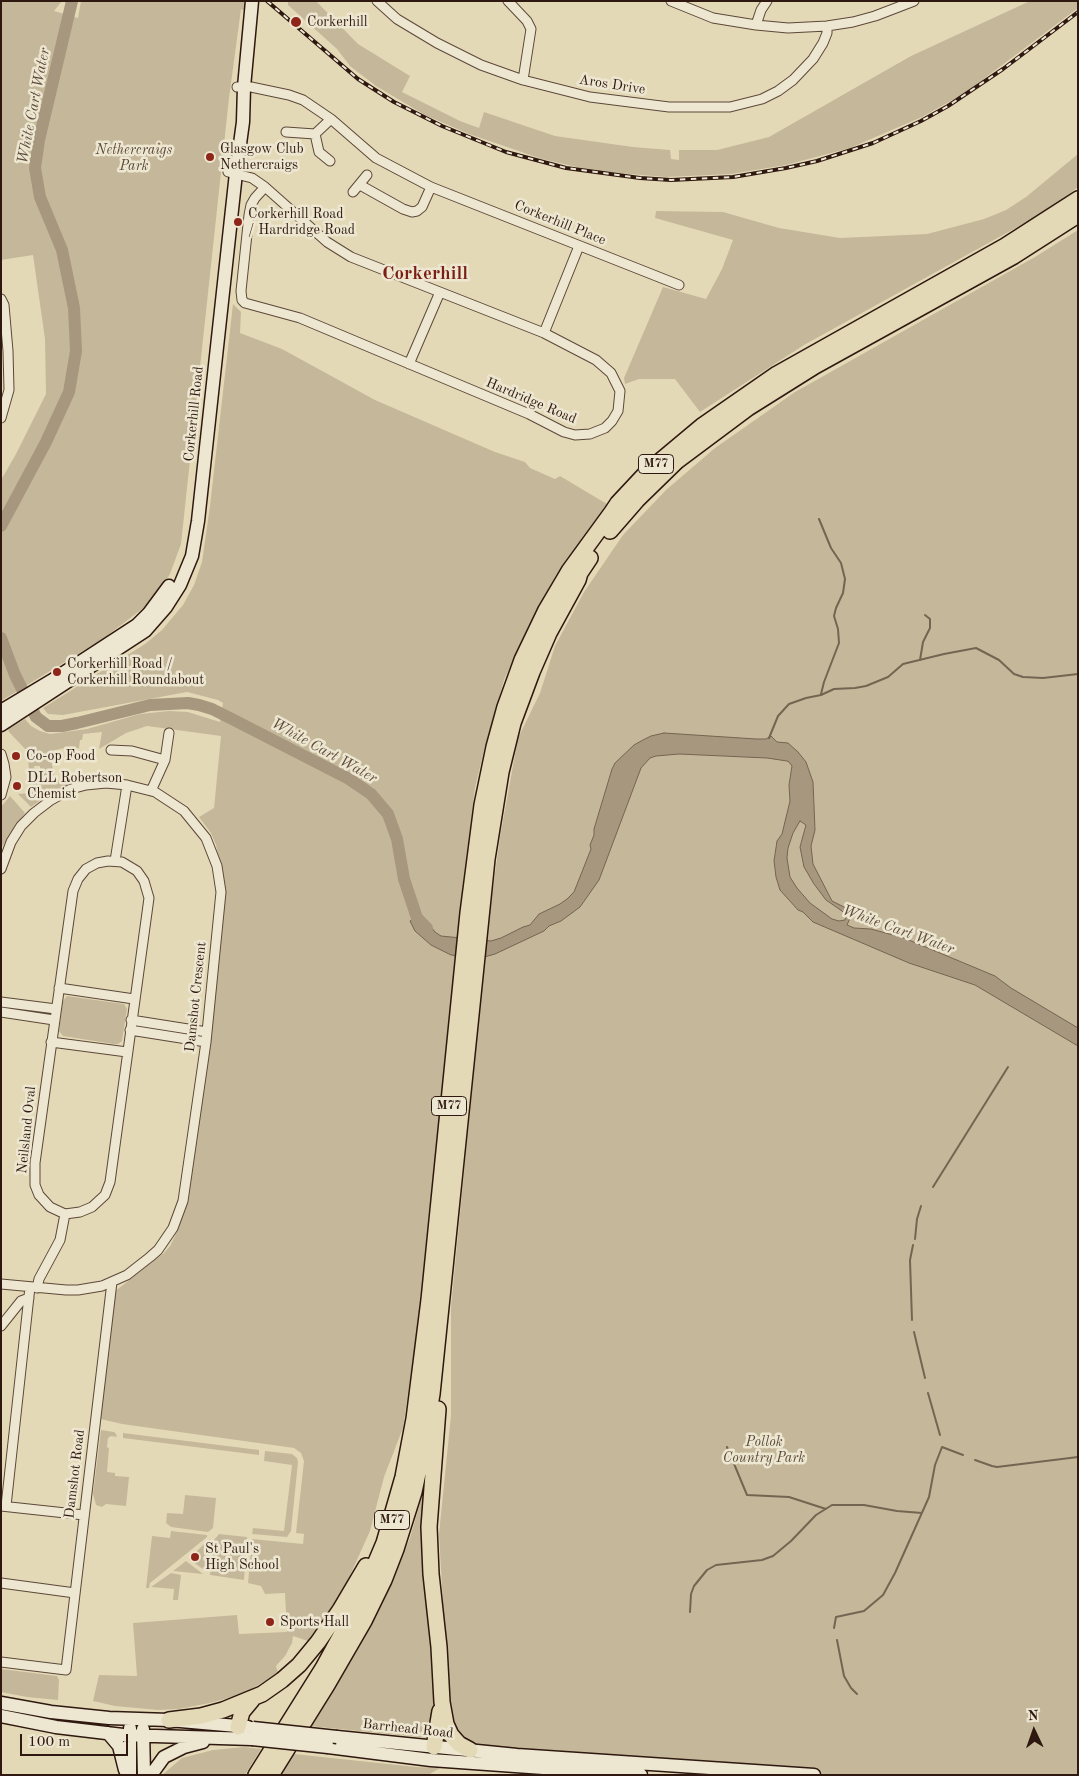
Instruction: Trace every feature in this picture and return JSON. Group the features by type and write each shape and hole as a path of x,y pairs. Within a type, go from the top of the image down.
{"highway":[{"name":"M77","path":"256,1775 323,1668 359,1602 389,1528 407,1457 414,1419 468,977 475,913 478,828 499,726 516,676 537,627 558,588 580,554 618,503 647,472 676,446 758,386 994,253 1078,200"},
{"name":"M77","path":"475,913 503,763 517,713 541,648 560,610 578,580 580,573 606,536 652,485 698,444 735,416 779,387 1018,253 1078,215"},
{"name":"M77","path":"270,1775 360,1628 380,1588 396,1549 414,1492 432,1394 442,1298 468,977"},
{"path":"442,1298 438,1412 429,1527 431,1574 440,1647 442,1702 448,1730 459,1744 470,1750"},
{"path":"246,1733 242,1712 246,1706 288,1675 303,1661 340,1610 371,1556 385,1522 407,1457"},
{"path":"169,1720 218,1712 262,1694"},
{"path":"432,1753 442,1702"}],"main road":[{"name":"Corkerhill Road","path":"2,718 54,686 137,624 163,596 177,574 185,551 190,522 232,173 236,114 252,1"},
{"name":"Barrhead Road","path":"1,1703 51,1712 137,1720 169,1720 246,1733 641,1775"},
{"name":"Barrhead Road","path":"1,1716 56,1727 136,1735 220,1739 246,1733"},
{"path":"130,1775 137,1720"},
{"path":"108,1733 119,1746 126,1775"},
{"path":"136,1735 144,1775"},
{"path":"151,1775 164,1757 193,1744 220,1739"},
{"name":"Barrhead Road","path":"432,1753 470,1750 546,1758 814,1775"}],"street":[{"name":"Aros Drive","path":"377,1 397,19 437,43 481,65 523,80 590,97 669,107 730,107 762,99 778,91 793,80 813,59 823,43 827,33 827,26"},
{"path":"508,1 527,21 531,29 523,80"},
{"path":"671,1 713,18 756,26 788,28 827,26 875,16 914,1"},
{"path":"756,26 761,10 767,1"},
{"name":"Corkerhill Place","path":"241,87 289,95 302,100 331,119 376,158 431,187 679,285"},
{"path":"286,132 316,134 331,119"},
{"path":"316,134 319,152 330,162"},
{"name":"Hardridge Road","path":"232,173 252,178 265,187 327,242 342,252 544,333 596,360 611,373 620,391 618,411 614,418 605,428 596,433 582,435 564,432 529,414 300,318 252,305 242,300 241,291 251,205 265,187"},
{"path":"367,175 356,189 412,212 422,207 431,187"},
{"path":"544,333 580,246"},
{"path":"409,364 440,292"},
{"path":"1,299 4,304 9,390 1,418"},
{"path":"151,791 165,760 169,733"},
{"path":"111,750 132,751 165,760"},
{"path":"1,754 6,777 1,795"},
{"name":"Damshot Crescent","path":"1,869 11,842 22,826 34,813 51,800 72,789 86,785 106,783 127,784 155,792 184,811 206,838 217,866 221,892 206,1042 183,1201 173,1228 158,1250 140,1266 112,1282 91,1289 34,1288 1,1284"},
{"path":"84,1515 4,1506 29,1298 60,1240 65,1214 80,1212 92,1207 99,1202 108,1188 149,898 144,881 137,871 127,864 115,861 127,784"},
{"name":"Neilsland Oval","path":"65,1214 50,1207 44,1201 37,1190 35,1178 54,1020 75,885 82,874 91,866 115,861"},
{"path":"59,988 134,999"},
{"path":"1,1002 56,1009"},
{"path":"1,1012 54,1020"},
{"path":"131,1020 207,1032"},
{"path":"130,1030 206,1042"},
{"path":"51,1042 126,1052"},
{"name":"Damshot Road","path":"1,1662 66,1670 112,1282"},
{"path":"1,1326 21,1301 29,1298"},
{"path":"1,1583 75,1593"}],"green space":[{"name":"Nethercraigs Park","path":"1,1 62,1 54,11 78,18 81,1 248,1 247,12 241,9 229,98 181,544 170,574 157,594 142,609 104,638 1,701 1,480 46,394 45,339 33,255 1,260"},
{"path":"288,1 316,1 358,44 410,76 402,92 460,121 479,128 484,112 555,136 670,150 671,159 679,160 679,150 717,150 769,137 911,56 1030,1 1078,1 1078,8 965,93 922,117 850,148 786,165 731,174 666,177 594,171 542,159 469,134 425,115 376,86 350,66 337,49 288,5"},
{"path":"1078,154 1078,187 1066,196 1030,220 804,345 700,412 675,379 639,379 625,384 624,378 663,287 706,299 722,269 733,240 655,218 656,211 723,212 779,228 840,238 927,234 984,219 1006,210 1026,197"},
{"name":"Pollok Country Park","path":"1078,230 1078,1775 769,1775 471,1744 450,1728 439,1534 451,1415 451,1307 488,924 500,837 518,738 540,693 555,646 584,592 623,535 666,490 715,448 795,392 1035,257"},
{"path":"233,304 241,312 240,333 282,349 375,400 495,452 525,462 530,468 555,479 560,476 607,504 556,575 529,625 504,680 475,788 463,883 417,1331 403,1428 384,1477 370,1531 338,1602 311,1642 293,1636 292,1643 285,1656 276,1666 278,1673 243,1694 179,1709 158,1710 115,1706 93,1701 99,1675 137,1676 133,1623 237,1615 239,1634 287,1632 285,1593 265,1594 261,1586 248,1583 252,1539 303,1544 304,1534 296,1533 304,1461 301,1453 294,1448 122,1424 96,1418 114,1292 164,1253 170,1246 189,1194 225,890 216,845 211,833 199,817 214,808 221,736 147,726 126,733 99,749 102,732 83,734 79,748 70,750 69,747 51,751 51,753 58,751 59,757 51,759 55,781 66,779 68,785 52,792 31,807 18,794 30,793 29,771 34,771 34,774 40,774 40,766 34,766 34,769 29,769 27,751 8,729 25,719 31,726 50,734 87,729 140,714 169,711 188,712 220,722 223,703 187,692 63,715 48,714 43,708 145,644 162,630 183,605 194,585 202,562 210,506"},
{"path":"10,796 25,813 1,848 1,807"},
{"path":"67,996 124,1004 127,1009 122,1041 118,1044 113,1044 63,1036 59,1031 63,1001"},
{"path":"101,1430 114,1432 117,1437 111,1436 108,1438 107,1472 115,1473 115,1476 129,1477 126,1506 106,1504 102,1507 96,1505 93,1494"},
{"path":"123,1433 259,1450 259,1455 123,1438"},
{"path":"265,1451 292,1454 297,1458 291,1531 287,1537 252,1534 253,1528 284,1531 292,1465 264,1461"},
{"path":"427,1478 424,1554 435,1700 429,1738 309,1726 381,1606 410,1538"},
{"path":"185,1495 216,1498 213,1528 208,1532 171,1527 166,1523 167,1513 183,1514"},
{"path":"171,1531 207,1535 207,1537 150,1583 149,1588 146,1588 152,1536 170,1538"},
{"path":"219,1534 247,1537 244,1580 210,1575 214,1540"},
{"path":"211,1539 207,1572 189,1559"},
{"path":"186,1561 203,1574 173,1571"},
{"path":"171,1573 181,1575 178,1600 173,1600 174,1589 151,1587"},
{"path":"1,1669 57,1676 59,1680 58,1700 1,1692"},
{"path":"244,1747 261,1749 245,1775 162,1775 182,1758 213,1750"},
{"path":"294,1754 440,1768 428,1775 280,1775"}],"shaded area":[{"path":"664,733 766,739 771,736 777,742 788,743 806,762 813,782 815,830 811,846 813,864 832,901 848,909 851,916 847,925 904,938 995,976 1011,988 1078,1028 1078,1046 975,985 909,963 813,922 803,912 798,910 780,890 774,861 777,841 782,834 790,801 789,785 792,766 787,761 767,758 679,754 650,758 641,768 599,880 580,907 561,921 495,954 481,958 451,955 431,945 415,931 410,921 421,914 435,932 441,936 491,941 530,925 539,914 567,899 574,892 591,849 590,845 594,829 615,763 634,745 651,736","holes":["800,821 806,825 800,847 804,867 826,900 846,915 845,920 832,919 810,903 790,877 787,858 788,848 793,833"]}],"waterway":[{"name":"White Cart Water","path":"1,526 46,442 69,392 76,351 74,308 62,250 40,197 35,168 39,140 72,1"},
{"path":"819,519 831,548 841,563 845,579 843,593 834,616 838,629 839,643 821,694"},
{"path":"920,660 923,642 930,628 930,619 925,615"},
{"name":"White Cart Water","path":"1,638 15,675 36,717 48,726 77,723 150,705 188,703 212,709 349,779 371,794 388,814 397,839 404,879 417,918 427,928"},
{"path":"769,738 778,716 789,704 821,695 834,689 866,686 888,677 903,664 944,654 976,648 999,660 1014,674 1023,677 1043,678 1078,674"},
{"path":"933,1187 1008,1067"},
{"path":"915,1239 917,1219 921,1206"},
{"path":"912,1320 910,1260 913,1245"},
{"path":"914,1332 925,1378"},
{"path":"928,1393 940,1435"},
{"path":"727,1447 747,1495 789,1497 826,1509"},
{"path":"834,1628 836,1617 864,1611 883,1595 895,1573 929,1497 935,1465 942,1447 963,1455"},
{"path":"975,1460 997,1467 1078,1457"},
{"path":"690,1612 691,1594 694,1586 707,1570 716,1565 762,1560 773,1556 791,1541 816,1515 832,1505 864,1505 922,1513"},
{"path":"837,1640 844,1676 857,1694"}],"railway":[{"path":"267,1 358,79 394,102 442,126 506,152 566,168 640,178 671,180 733,177 786,168 817,161 873,143 921,121 948,106 1003,69 1078,12"}],"place":[{"name":"Corkerhill","path":"296,22"},
{"name":"Glasgow Club Nethercraigs","path":"210,157"},
{"name":"Corkerhill Road / Hardridge Road","path":"238,222"},
{"name":"Corkerhill Road / Corkerhill Roundabout","path":"57,672"},
{"name":"Co-op Food","path":"16,756"},
{"name":"DLL Robertson Chemist","path":"17,786"},
{"name":"St Paul's High School","path":"195,1557"},
{"name":"Sports Hall","path":"270,1622"}],"district":[{"name":"Corkerhill","path":"425,274"}]}
